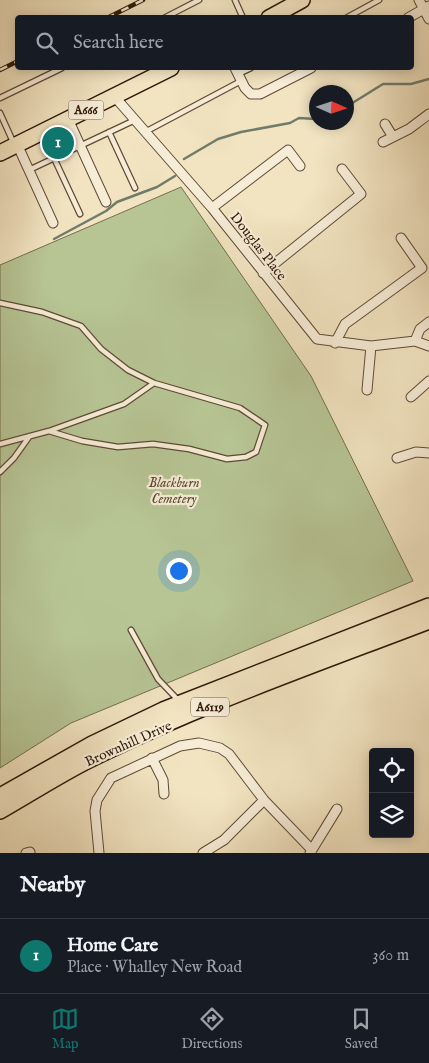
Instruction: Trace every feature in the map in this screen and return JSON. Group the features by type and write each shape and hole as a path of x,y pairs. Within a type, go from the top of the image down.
{"highway":[{"path":"275,15 297,5"},
{"name":"A666","path":"0,153 167,70"},
{"name":"Brownhill Drive","path":"0,796 92,744 180,702 429,606"},
{"name":"Brownhill Drive","path":"0,811 85,762 238,694 429,621"}],"street":[{"path":"419,0 426,8 429,19"},
{"path":"413,15 426,8"},
{"path":"238,74 251,94 260,94 307,70"},
{"name":"Douglas Place","path":"114,96 212,208 317,339 335,343 371,346 415,341"},
{"path":"383,142 429,114"},
{"path":"68,119 106,202"},
{"path":"385,124 393,137"},
{"path":"16,145 53,223"},
{"path":"212,208 288,150 300,166"},
{"path":"263,273 361,194 342,169"},
{"path":"335,343 345,324 422,268 401,238"},
{"path":"429,322 420,329 415,341 429,346"},
{"path":"367,390 371,346"},
{"path":"411,397 429,381"},
{"path":"397,458 416,452 429,453"},
{"path":"99,853 95,811 97,800 103,788 111,778 180,746 199,743 220,748 229,754 264,800 311,852 337,808"},
{"path":"152,758 168,780 164,794"},
{"path":"203,853 224,840 264,800"}],"lane":[{"path":"170,15 199,0"},
{"path":"234,0 242,15"},
{"path":"352,15 379,0"},
{"path":"0,98 58,70"},
{"path":"145,132 238,74"},
{"path":"0,113 16,145"},
{"path":"29,170 135,120"},
{"path":"109,132 135,188"},
{"path":"54,158 80,214"},
{"path":"0,303 42,312 81,326 101,349 128,370 154,384 240,408 265,424 256,452 246,457 227,459 189,449 153,444 118,447 82,441 49,432"},
{"path":"0,444 49,432 124,404 154,384"},
{"path":"0,472 14,458 29,437"},
{"path":"131,630 158,679 180,702"}],"green space":[{"name":"Blackburn Cemetery","path":"181,187 311,376 413,581 71,723 0,768 0,265"}],"waterway":[{"path":"354,102 383,84 411,84 429,79"},
{"path":"184,159 218,139 241,132 290,123 299,118 309,119"},
{"path":"54,239 106,211 117,202 157,187 175,176"}],"railway":[{"path":"113,15 143,0"},
{"path":"0,70 15,62"}],"place":[{"name":"Home Care","path":"58,143"}]}
